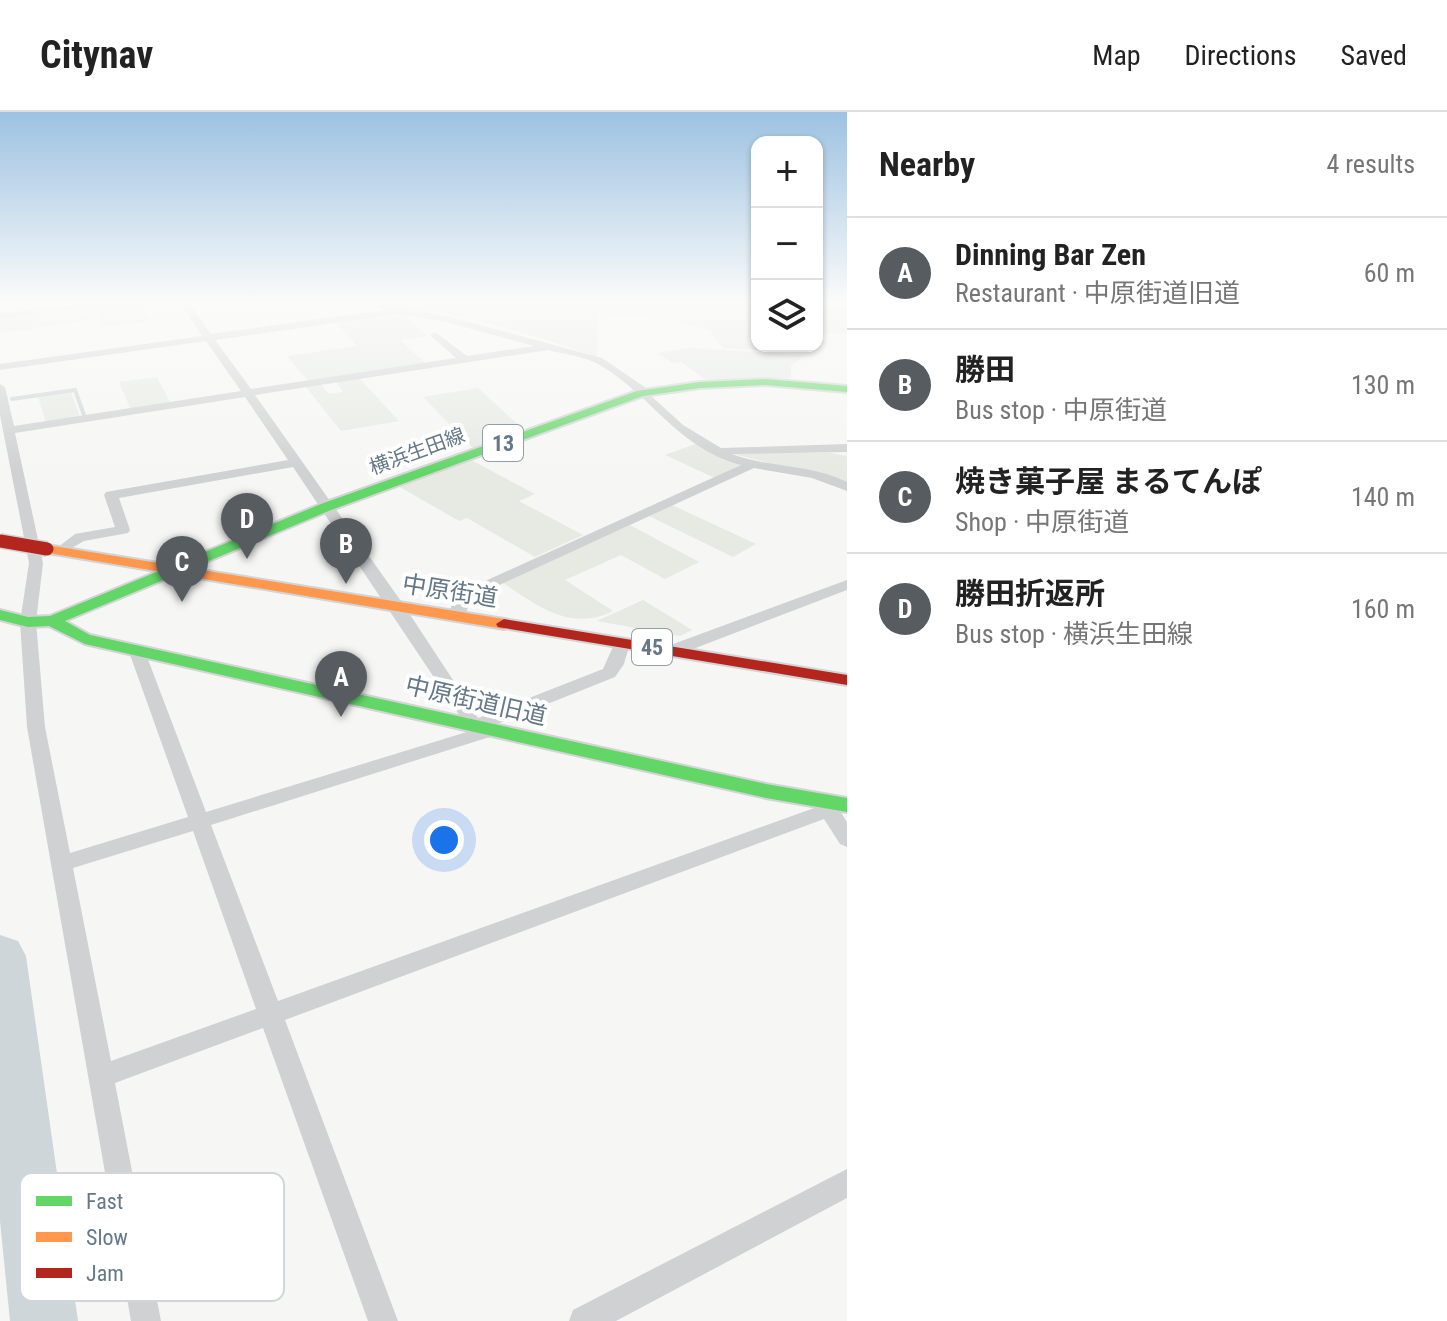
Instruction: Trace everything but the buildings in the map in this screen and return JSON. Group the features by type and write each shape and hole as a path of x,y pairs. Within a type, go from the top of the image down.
{"main road":[{"name":"横浜生田線","path":"24,619 125,592 171,569 326,507 643,392 765,382 847,389"},
{"name":"45","path":"0,541 53,550"},
{"name":"中原街道","path":"53,550 847,680"},
{"name":"中原街道旧道","path":"24,619 85,639 838,805"}],"street":[{"path":"0,367 64,358"},
{"path":"223,358 484,728"},
{"path":"9,430 468,358"},
{"path":"593,358 643,392 662,415 715,450 753,464 814,474 847,487"},
{"path":"0,387 36,563 24,619 36,727 120,1173"},
{"path":"715,450 847,448"},
{"path":"53,550 80,537 123,530 111,495 294,463"},
{"path":"457,616 461,599 466,595 753,464"},
{"path":"674,650 847,585"},
{"path":"61,864 484,728 609,673 616,664 622,643"},
{"path":"136,649 383,1321"},
{"path":"103,1076 838,805 847,839"},
{"path":"584,1321 847,1183"},
{"path":"142,1301 146,1321"}],"shaded area":[{"path":"289,358 420,358 426,364 309,382"},
{"path":"666,358 801,358 791,366 791,378 705,379 681,362 672,363"},
{"path":"157,377 171,404 131,410 119,382"},
{"path":"359,378 399,421 341,431 306,387 321,384 329,394 343,392 336,381"},
{"path":"478,388 523,429 473,448 423,397"},
{"path":"71,392 80,417 46,422 38,397"},
{"path":"698,443 742,464 715,478 665,455"},
{"path":"730,453 830,453 847,456 847,483"},
{"path":"471,460 535,494 519,501 583,535 535,557 467,518 459,521 400,487"},
{"path":"672,505 756,544 733,557 649,516"},
{"path":"630,525 699,562 665,579 621,555 565,580 613,611 583,619 541,607 502,582"},
{"path":"643,600 692,630 680,636 597,621"}],"waterway":[{"path":"12,399 75,390 84,415"},
{"path":"0,956 26,1173"},
{"path":"42,1301 44,1321"}],"traffic: fast":[{"path":"0,615 28,622 52,621 326,507 641,393 700,385 765,382 847,389"},
{"path":"52,621 85,639 766,791 847,805"}],"traffic: slow":[{"path":"47,549 504,624"}],"traffic: jam":[{"path":"0,541 47,549"},
{"path":"504,624 847,680"}],"place":[{"name":"勝田折返所","path":"247,559"},
{"name":"勝田","path":"346,584"},
{"name":"焼き菓子屋 まるてんぽ","path":"182,602"},
{"name":"Dinning Bar Zen","path":"341,717"}]}
